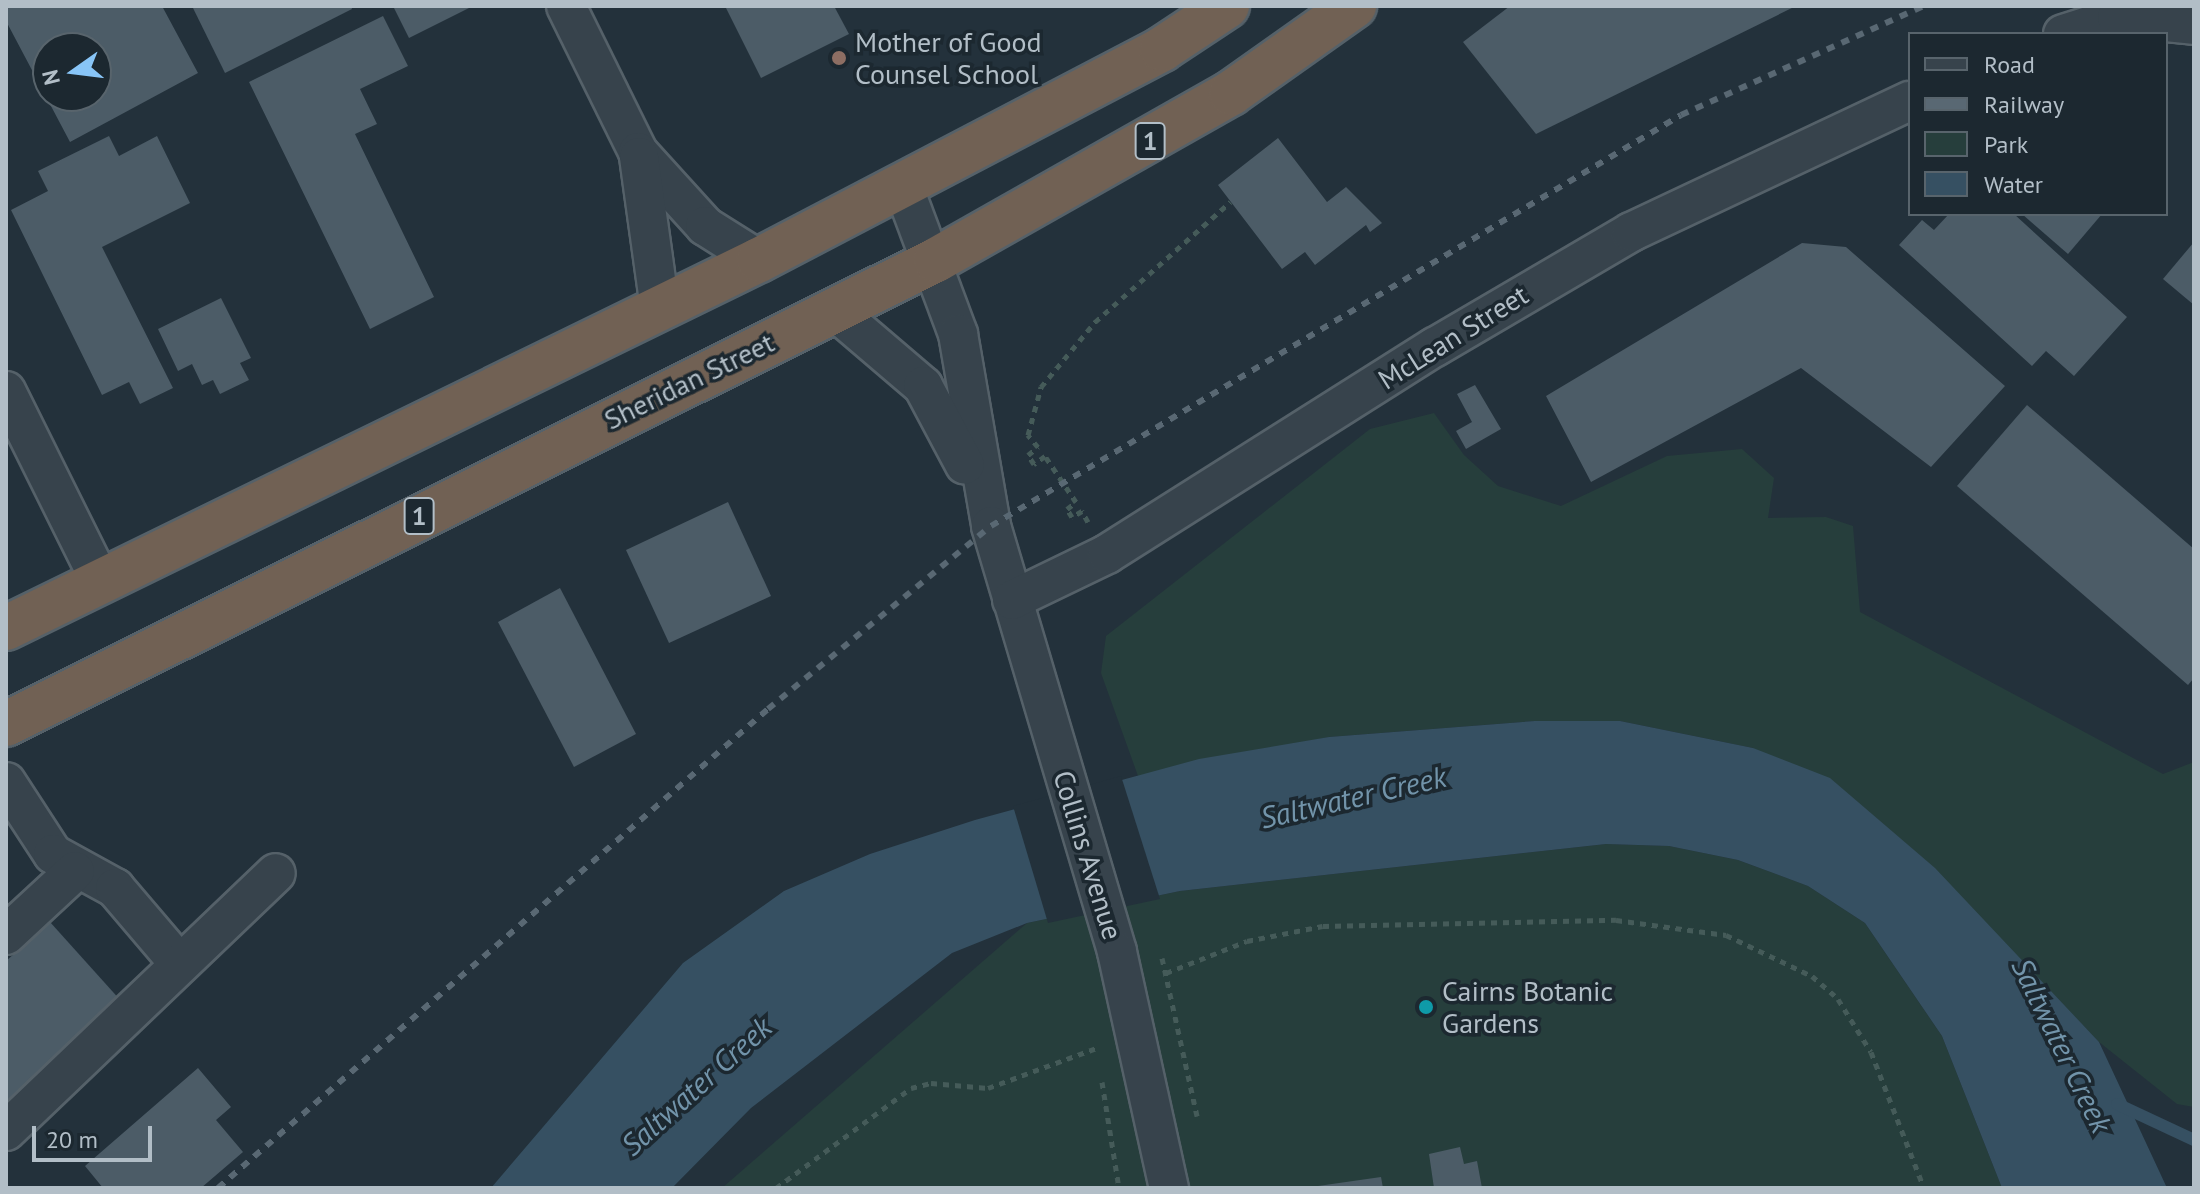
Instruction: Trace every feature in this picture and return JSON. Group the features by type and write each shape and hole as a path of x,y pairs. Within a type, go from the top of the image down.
{"highway":[{"path":"6,628 759,260 1162,49 1227,6"},
{"name":"Sheridan Street","path":"6,724 936,260 1219,100 1354,6"}],"street":[{"path":"566,6 638,152 693,216 759,260"},
{"path":"2069,32 2117,17 2156,17 2194,25"},
{"name":"McLean Street","path":"1012,600 1095,561 1618,239 1908,102"},
{"path":"638,152 660,309"},
{"name":"Collins Avenue","path":"903,186 936,260 958,334 991,526 1117,952 1169,1188"},
{"name":"Collins Avenue","path":"834,310 923,386 948,423 991,526"},
{"path":"6,391 101,582"},
{"path":"6,782 31,827 75,871 115,888 178,962"},
{"path":"6,935 75,871"},
{"path":"6,1131 178,962 276,873"}],"path":[{"path":"1093,530 1082,511 1072,517 1067,509 1076,502 1045,456 1034,464 1028,455 1038,447 1028,435 1041,387 1087,331 1230,202"},
{"path":"1199,1130 1166,973 1247,941 1323,926 1616,920 1726,935 1812,976 1838,999 1871,1052 1924,1188"},
{"path":"1093,1033 1099,1063"},
{"path":"776,1188 911,1088 931,1083 988,1088 1097,1048"},
{"path":"1101,1077 1119,1188"}],"green space":[{"path":"1434,413 1464,455 1498,486 1561,506 1667,456 1742,449 1774,478 1768,518 1826,517 1853,526 1860,612 2163,774 2194,762 2194,1107 2177,1104 2099,1042 2032,972 1753,748 1620,721 1535,721 1329,737 1138,776 1101,673 1106,636 1370,429"},
{"name":"Cairns Botanic Gardens","path":"1606,844 1669,846 1738,860 1808,886 1865,923 1942,1036 2002,1188 722,1188 1027,923 1180,891"}],"water":[{"name":"Saltwater Creek","path":"1535,721 1620,721 1753,748 1830,778 1935,868 2099,1042 2167,1188 2002,1188 1942,1036 1865,923 1808,886 1738,860 1669,846 1606,844 1180,891 1027,923 952,953 751,1108 672,1188 491,1188 683,963 784,891 870,854 975,820 1199,759 1329,737"}],"pier":[{"path":"1121,776 1160,899 1048,923 1013,806"}],"building":[{"path":"6,6 162,6 198,73 70,142 54,112 112,112 112,32 32,32 32,70 6,21"},
{"path":"192,6 351,6 352,9 225,73"},
{"path":"393,6 473,6 409,38"},
{"path":"725,6 834,6 849,34 761,78"},
{"path":"1510,6 1796,6 1536,134 1463,42"},
{"path":"383,16 408,66 360,89 377,124 355,134 434,297 370,329 249,82"},
{"path":"109,136 119,156 157,136 190,203 102,247 173,388 140,404 129,382 102,395 11,210 48,191 38,171"},
{"path":"1278,138 1327,202 1346,187 1382,223 1370,232 1366,225 1315,265 1305,252 1282,269 1218,185"},
{"path":"1947,216 2016,216 2127,317 2074,376 2046,351 2032,366 1899,245 1922,220 1934,230"},
{"path":"2024,216 2100,216 2068,254"},
{"path":"2194,242 2194,305 2163,279"},
{"path":"1802,243 1846,247 2005,386 1931,467 1801,368 1591,482 1546,396"},
{"path":"221,298 251,358 240,363 249,380 220,394 213,380 202,385 192,364 178,371 158,329"},
{"path":"1475,385 1501,429 1466,449 1456,431 1472,422 1457,394"},
{"path":"2027,405 2194,549 2194,678 2188,685 1957,486"},
{"path":"728,502 771,596 669,643 626,550"},
{"path":"560,588 636,734 574,767 498,622"},
{"path":"50,922 122,1002 6,1104 6,961"},
{"path":"198,1068 231,1107 216,1120 243,1152 201,1188 103,1188 85,1166"},
{"path":"1460,1147 1464,1164 1477,1161 1482,1188 1434,1188 1429,1154"},
{"path":"1381,1177 1383,1188 1318,1186"}],"waterway":[{"name":"Saltwater Creek","path":"2117,1104 2194,1140"}],"railway":[{"path":"218,1188 768,709 991,526 1681,115 1924,6"}],"place":[{"name":"Mother of Good Counsel School","path":"839,58"},
{"name":"Cairns Botanic Gardens","path":"1426,1007"}]}
